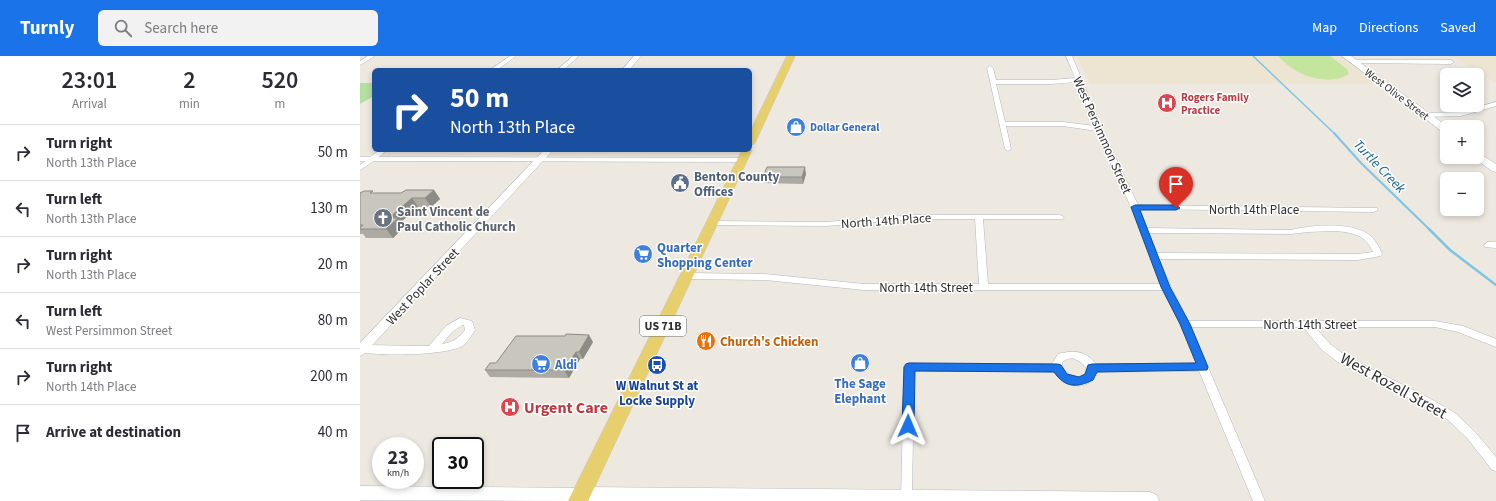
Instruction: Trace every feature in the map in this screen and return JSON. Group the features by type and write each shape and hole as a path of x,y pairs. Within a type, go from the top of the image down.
{"main road":[{"path":"752,139 791,56"},
{"name":"West Olive Street","path":"1346,56 1440,127"},
{"name":"US 71B","path":"579,498 744,155"},
{"path":"1484,160 1496,169"},
{"path":"579,498 1150,501"}],"street":[{"path":"360,62 372,56"},
{"path":"496,68 513,56"},
{"path":"562,68 576,56"},
{"path":"627,68 638,56"},
{"name":"West Persimmon Street","path":"1069,56 1099,129 1135,207 1166,287 1185,324 1259,501"},
{"path":"1355,62 1451,62"},
{"path":"990,68 1008,149"},
{"path":"993,82 1051,82 1078,80"},
{"path":"1425,115 1461,114 1496,104"},
{"path":"1002,124 1063,124 1099,129"},
{"path":"360,168 381,152"},
{"name":"West Poplar Street","path":"361,350 547,152"},
{"path":"360,159 541,159 744,155"},
{"name":"North 14th Place","path":"1135,207 1374,210"},
{"name":"North 14th Place","path":"712,223 826,224 914,217 1060,217"},
{"path":"979,217 984,287"},
{"path":"1144,230 1291,232 1302,229 1345,229 1357,231 1366,236 1375,246 1378,254 1358,257 1154,256"},
{"name":"North 14th Street","path":"687,276 766,277 864,287 1166,287"},
{"name":"North 14th Street","path":"1185,324 1435,324 1460,329 1496,343"},
{"name":"West Rozell Street","path":"1306,324 1326,347 1342,359 1425,401 1451,416 1470,434 1496,466"},
{"path":"361,350 432,349"},
{"path":"1072,354 1088,361 1092,368 1092,374 1080,381 1068,380 1063,377 1057,368 1058,360 1072,354"},
{"path":"906,499 909,367 1057,368"},
{"path":"1092,368 1203,367"},
{"path":"360,493 579,498"}],"shaded area":[{"path":"1077,56 1347,56 1384,84 1090,84"},
{"path":"1452,56 1496,56 1496,83 1484,76 1484,68 1472,68"}],"green space":[{"path":"1278,56 1330,56 1347,69 1349,74 1329,80 1314,78 1293,69"},
{"path":"360,83 372,83 372,97 360,104"}],"building":[{"path":"767,167 805,167 802,177 763,177"},
{"path":"406,190 434,190 425,198 412,198 389,218 398,218 386,229 360,229 363,225 360,225 360,193 364,191 373,191 370,193 401,193"},
{"name":"Aldi","path":"566,334 589,335 579,352 576,352 564,370 485,370 490,363 496,363 516,336 565,336"}],"waterway":[{"name":"Turtle Creek","path":"1253,56 1334,133"},
{"name":"Turtle Creek","path":"1334,133 1361,163 1430,230"},
{"name":"Turtle Creek","path":"1430,230 1450,250 1496,285"}],"place":[{"name":"Rogers Family Practice","path":"1167,103"},
{"name":"Dollar General","path":"796,127"},
{"name":"Benton County Offices","path":"680,183"},
{"name":"Saint Vincent de Paul Catholic Church","path":"383,218"},
{"name":"Quarter Shopping Center","path":"643,254"},
{"name":"Church's Chicken","path":"706,341"},
{"name":"The Sage Elephant","path":"860,363"},
{"name":"Aldi","path":"541,364"},
{"name":"W Walnut St at Locke Supply","path":"657,365"},
{"name":"Urgent Care","path":"510,407"}],"route":[{"path":"908,426 909,367 1057,368 1063,377 1074,381 1085,380 1092,374 1092,368 1203,367 1185,324 1166,287 1135,207 1176,208"}]}
